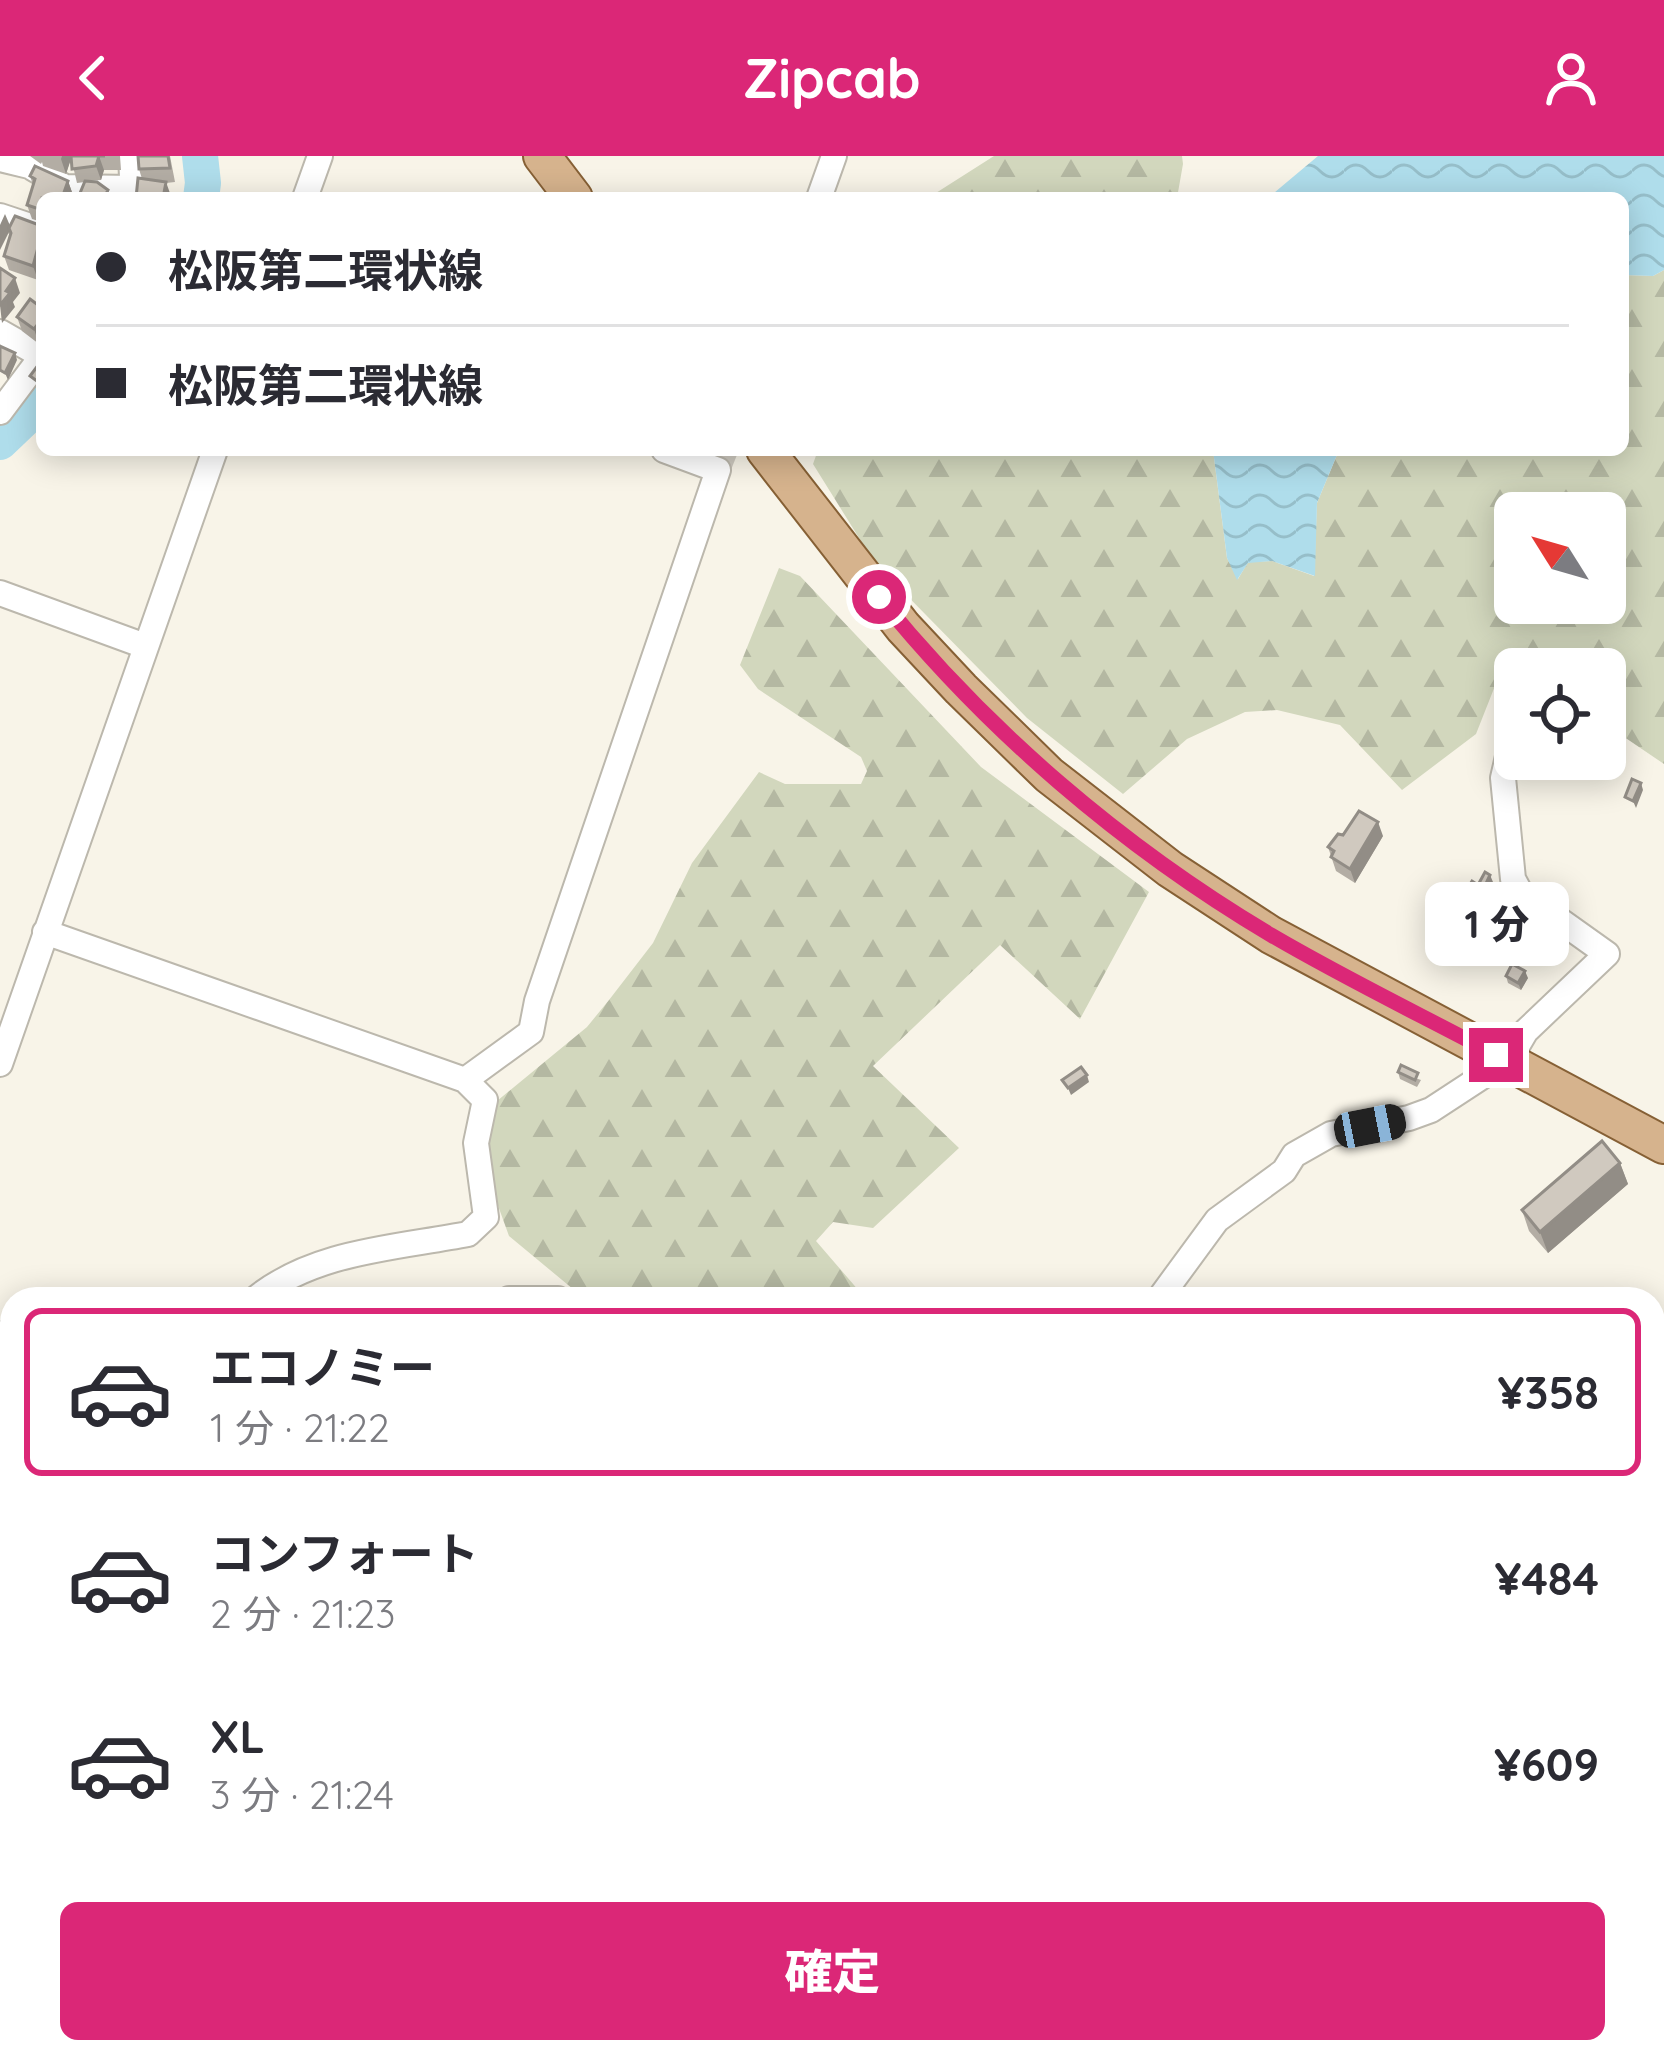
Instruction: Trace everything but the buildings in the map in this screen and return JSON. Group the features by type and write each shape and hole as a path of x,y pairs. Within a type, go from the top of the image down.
{"main road":[{"path":"542,156 569,192"},
{"path":"770,456 903,627 1048,775 1171,869 1271,935 1660,1136"}],"street":[{"path":"131,156 133,192"},
{"path":"307,192 320,156"},
{"path":"821,192 834,156"},
{"path":"0,159 29,166 65,187 122,192"},
{"path":"0,216 36,228"},
{"path":"0,332 36,353"},
{"path":"5,398 36,363"},
{"path":"0,1064 213,456"},
{"path":"465,1080 531,1032 537,1001 718,470 680,456"},
{"path":"0,593 145,646"},
{"path":"1168,1287 1217,1220 1284,1171 1294,1155 1331,1134 1431,1110 1484,1076 1496,1055 1516,1048 1526,1031 1606,954 1520,892 1513,879 1504,780"},
{"path":"45,932 465,1080 485,1100 476,1143 485,1217 468,1234 316,1263 270,1287"}],"green space":[{"path":"994,156 1182,156 1178,192 937,192"},
{"path":"1664,270 1664,764 1626,738 1626,648 1494,648 1494,688 1476,734 1402,790 1340,725 1277,710 1245,712 1187,739 1123,794 1027,718 874,562 813,464 816,456 1214,456 1227,558 1238,579 1248,562 1272,561 1314,576 1317,503 1337,456 1629,456 1629,275 1653,276"},
{"path":"779,568 800,576 981,767 1149,892 1080,1019 1000,945 873,1066 959,1148 873,1228 833,1222 816,1241 856,1287 571,1287 509,1236 492,1189 485,1128 497,1101 587,1027 653,943 692,863 759,772 785,784 861,784 867,771 861,757 758,689 740,665"}],"water":[{"path":"1318,156 1664,156 1664,270 1653,276 1629,275 1629,192 1275,192"},
{"path":"1214,456 1337,456 1317,503 1315,576 1272,561 1248,563 1237,580 1227,558"}],"waterway":[{"path":"200,156 202,192"},
{"path":"0,442 36,408"}],"tunnel":[{"path":"718,470 724,456"}],"route":[{"path":"879,597 1048,775 1171,869 1271,935 1496,1055"}]}
